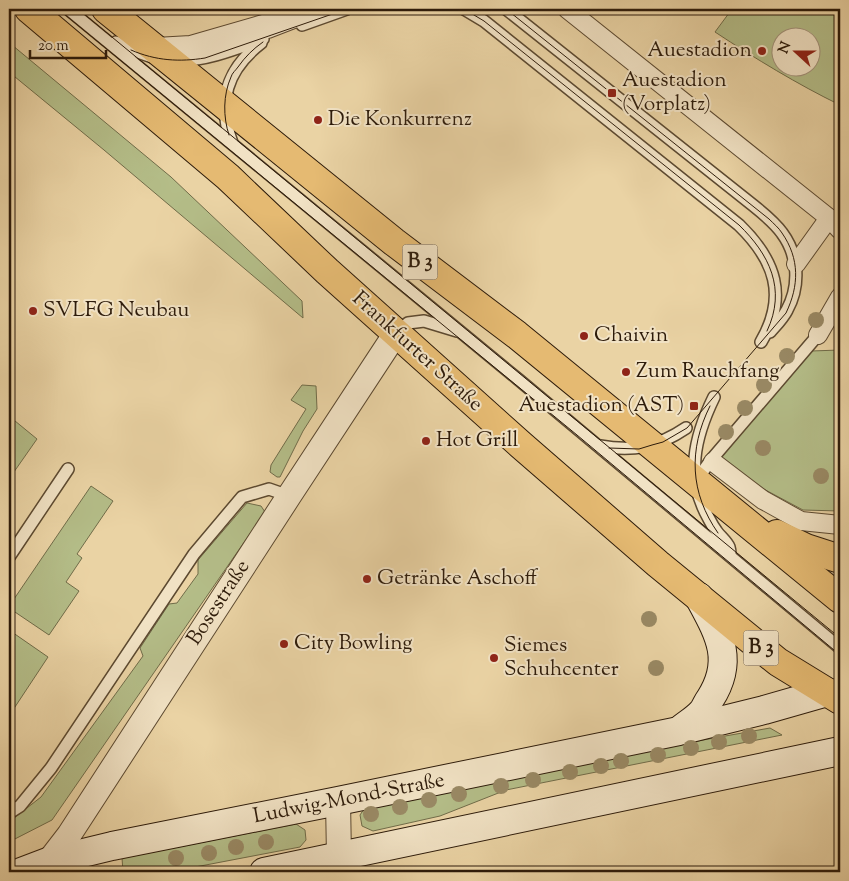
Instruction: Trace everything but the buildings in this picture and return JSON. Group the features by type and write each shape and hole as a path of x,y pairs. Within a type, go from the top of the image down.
{"main road":[{"name":"Frankfurter Straße","path":"28,9 228,177 327,271 521,445 658,564 778,662 836,693"},
{"name":"B 3","path":"102,21 162,55 394,242 517,335 652,445 705,472 736,514 840,600"},
{"path":"736,514 806,548 840,559"},
{"name":"Ludwig-Mond-Straße","path":"679,731 702,712 718,687 723,671 723,650 713,623 699,597"},
{"name":"Ludwig-Mond-Straße","path":"21,872 112,846 679,731 836,693"},
{"path":"264,872 340,865 840,751"}],"street":[{"path":"162,55 270,31 311,9"},
{"path":"567,9 835,224 796,264"},
{"path":"818,335 840,297"},
{"name":"Bosestraße","path":"45,866 69,835 396,333"},
{"path":"705,472 802,521 840,525"},
{"path":"338,801 340,865"}],"lane":[{"path":"68,9 102,21 233,144 598,445 840,648"},
{"path":"233,144 227,127 225,100 231,76 253,49 270,31 347,9"},
{"path":"464,9 492,27 749,235 766,257 775,286 774,308 770,324 761,342 786,313 795,287 796,264 793,253 782,232 769,219 506,9"},
{"path":"396,333 409,318 419,315 440,315"},
{"path":"396,333 408,323 424,321 461,332"},
{"path":"730,557 729,547 708,518 701,502 705,472 711,460 818,335"},
{"path":"705,472 694,456 707,412 714,397"},
{"path":"598,445 610,448 639,448 663,442 686,428"},
{"path":"9,557 68,469"},
{"path":"9,813 20,806 51,768 194,554 242,497 268,490 289,496"}],"green space":[{"name":"Auestadion","path":"732,9 840,9 840,105 789,78 822,78 822,28 772,28 772,68 715,32"},
{"path":"12,45 171,177 302,301 303,318 9,72 9,50"},
{"path":"840,350 840,511 803,510 713,462 811,351"},
{"path":"302,385 316,386 317,409 303,431 280,477 277,477 270,472 271,465 306,409 291,400"},
{"path":"9,416 37,439 9,479"},
{"path":"91,486 113,501 77,554 82,558 66,582 79,591 49,635 9,608 9,596 14,599"},
{"path":"247,503 261,506 265,512 52,820 9,842 9,822 41,797 143,656 140,648 169,604 177,603 198,574 198,560"},
{"path":"9,630 48,657 9,716"},
{"path":"770,728 782,735 506,790 440,816 373,831 362,826 360,815 364,809"},
{"path":"296,824 305,830 306,840 300,847 169,872 123,872 122,858"}],"tram line":[{"path":"58,9 577,435 840,655"},
{"path":"78,9 840,638"},
{"path":"131,50 140,54 168,60 205,58 347,9"},
{"path":"464,9 484,21 739,225 750,236 766,260 772,273 775,287 773,316 767,331"},
{"path":"506,9 769,219 781,231 788,243 795,263 795,283 786,313 687,428 663,442 639,449 609,448"},
{"path":"229,135 225,106 228,84 232,74 243,60 263,42"},
{"path":"710,406 698,439 695,471 697,487 702,502 718,533"}],"place":[{"name":"Auestadion","path":"762,51"},
{"name":"Auestadion (Vorplatz)","path":"612,93"},
{"name":"Die Konkurrenz","path":"318,120"},
{"name":"SVLFG Neubau","path":"33,311"},
{"name":"Chaivin","path":"584,336"},
{"name":"Zum Rauchfang","path":"626,372"},
{"name":"Auestadion (AST)","path":"694,406"},
{"name":"Hot Grill","path":"426,441"},
{"name":"Getränke Aschoff","path":"367,579"},
{"name":"City Bowling","path":"284,644"},
{"name":"Siemes Schuhcenter","path":"494,658"}]}
